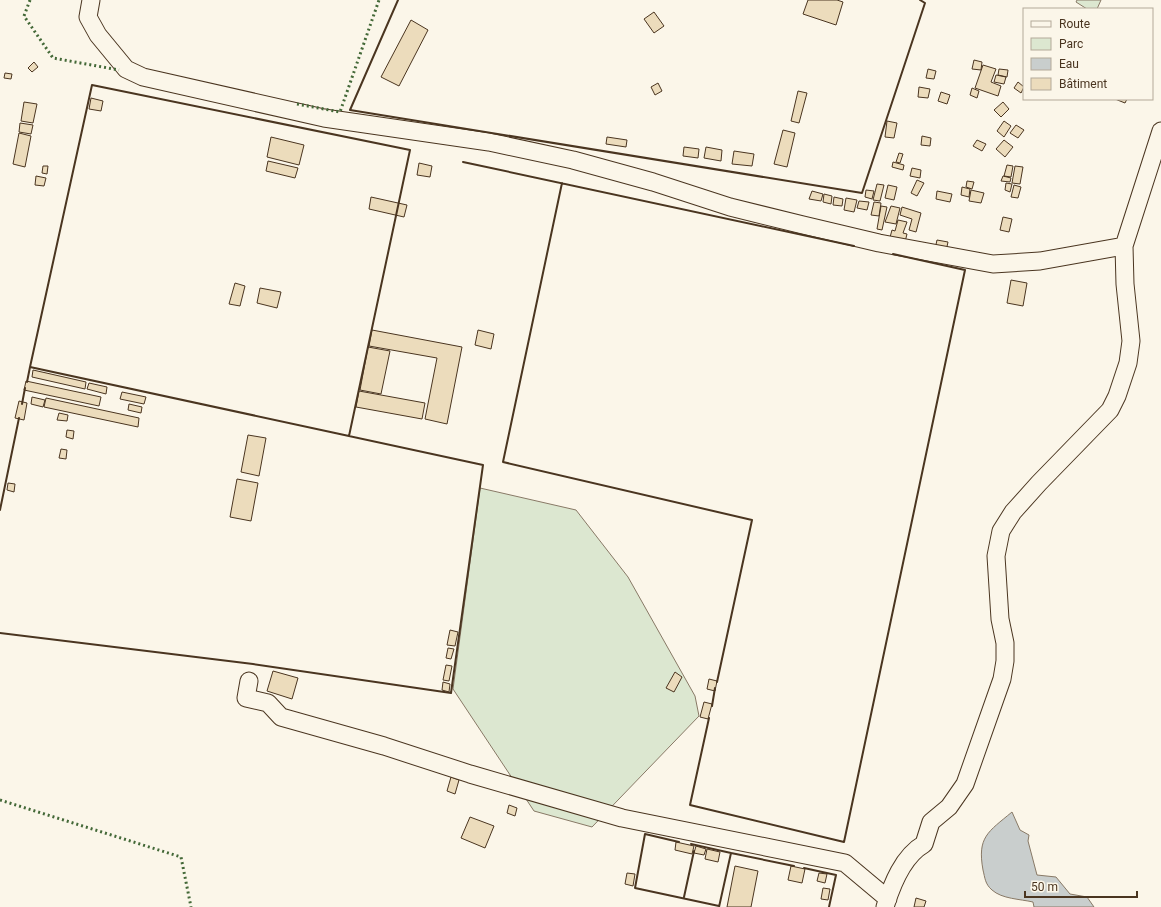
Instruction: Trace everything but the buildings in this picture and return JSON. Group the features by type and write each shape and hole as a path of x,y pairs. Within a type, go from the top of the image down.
{"street":[{"path":"91,0 88,17 98,34 120,63 135,74 158,81 324,118 489,142 573,160 653,182 730,207 879,243 993,264 1040,261 1124,246"},
{"path":"249,681 246,698 268,703 281,717 384,746 470,774 622,818 845,863 886,903 897,876 914,850 924,844 931,822 949,807 965,784 1002,679 1005,660 1005,644 1000,620 996,556 1001,531 1013,512 1039,483 1110,410 1117,396 1128,363 1131,341 1125,284 1124,246 1161,131"}],"green space":[{"path":"1077,0 1101,0 1097,8 1085,8 1076,2"},
{"path":"480,488 576,510 628,577 695,696 699,716 592,827 534,811 453,689"}],"water":[{"path":"1012,812 1020,830 1029,835 1028,841 1037,875 1056,877 1070,894 1087,897 1094,907 1034,907 1033,902 1006,897 996,893 990,888 983,870 983,842 991,830"}],"hedge":[{"path":"30,0 24,16 53,58 119,70"},
{"path":"297,104 340,112 379,0"},
{"path":"0,800 181,857 191,907"}],"wall":[{"path":"398,0 350,110 862,193 925,3 920,0"},
{"path":"92,85 410,150 349,436 30,367 92,85"},
{"path":"463,162 854,246"},
{"path":"562,183 503,462 752,520 717,682"},
{"path":"709,718 690,805 844,842 965,270 893,254"},
{"path":"0,633 253,664 451,693 483,465 30,367 27,382"},
{"path":"22,404 25,388"},
{"path":"0,510 19,418"},
{"path":"712,706 715,688"},
{"path":"679,842 645,834 635,888 719,906"},
{"path":"691,844 731,853"},
{"path":"684,897 694,851"},
{"path":"719,907 731,853 794,866"},
{"path":"804,868 836,875 829,907"}]}
